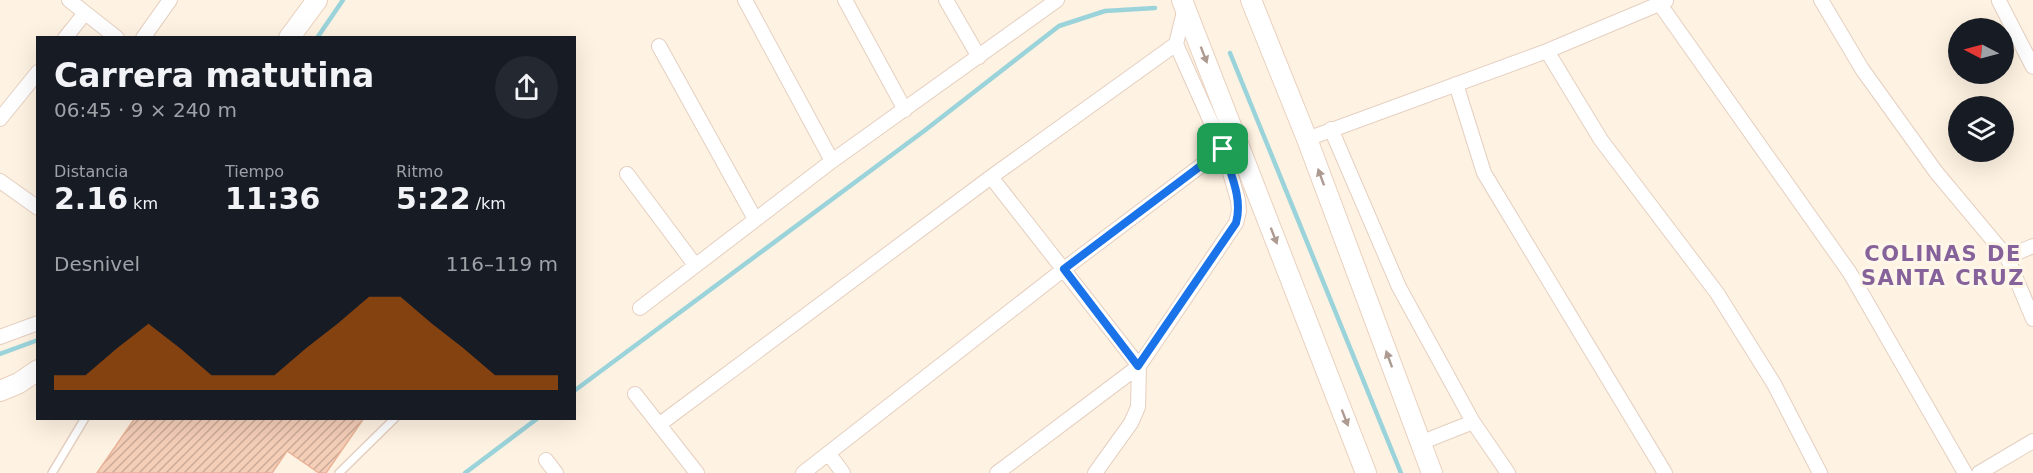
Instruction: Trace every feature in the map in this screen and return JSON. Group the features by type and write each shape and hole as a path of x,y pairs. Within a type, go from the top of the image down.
{"main road":[{"path":"290,36 317,0"},
{"path":"1251,0 1307,139 1432,473"},
{"path":"1184,4 1366,473"},
{"path":"0,391 20,383 36,371"}],"street":[{"path":"69,0 114,36"},
{"path":"144,36 170,0"},
{"path":"746,0 832,162"},
{"path":"845,0 905,110"},
{"path":"946,0 978,57"},
{"path":"640,308 832,162 1057,0"},
{"path":"1821,0 1862,69 1936,172 2007,257 2033,320"},
{"path":"2000,0 2033,68"},
{"path":"1307,139 1546,51 1663,2 1850,273 1965,473"},
{"path":"997,473 1138,366 1236,223 1239,211 1238,200 1223,149 1176,44 1184,4"},
{"path":"67,36 85,13"},
{"path":"660,424 991,177 1176,44"},
{"path":"659,46 755,219"},
{"path":"1546,51 1601,141 1717,293 1774,384 1820,473"},
{"path":"0,119 36,74"},
{"path":"1456,84 1484,173 1665,473"},
{"path":"1331,129 1399,287 1473,422 1508,473"},
{"path":"803,473 1064,269 1223,149"},
{"path":"627,174 695,265"},
{"path":"991,177 1138,366 1138,406 1131,423 1095,473"},
{"path":"2,187 36,207"},
{"path":"2007,257 2033,246"},
{"path":"0,337 36,324"},
{"path":"0,400 20,383"},
{"path":"635,394 697,473"},
{"path":"1420,443 1473,422"},
{"path":"1979,473 2033,441"},
{"path":"829,454 843,473"},
{"path":"546,460 556,473"}],"lane":[{"path":"52,473 84,420"},
{"path":"339,473 393,420"}],"building":[{"path":"134,420 363,420 326,473 319,473 287,451 272,473 97,473"}],"waterway":[{"path":"318,36 343,0"},
{"path":"576,390 924,131 1059,26 1105,11 1155,8"},
{"path":"1230,53 1401,473"},
{"path":"0,354 36,341"},
{"path":"465,473 535,420"}],"district":[{"name":"COLINAS DE SANTA CRUZ","path":"1943,266"}],"route":[{"path":"1223,149 1238,200 1239,211 1236,223 1138,366 1064,269 1223,149"}]}
